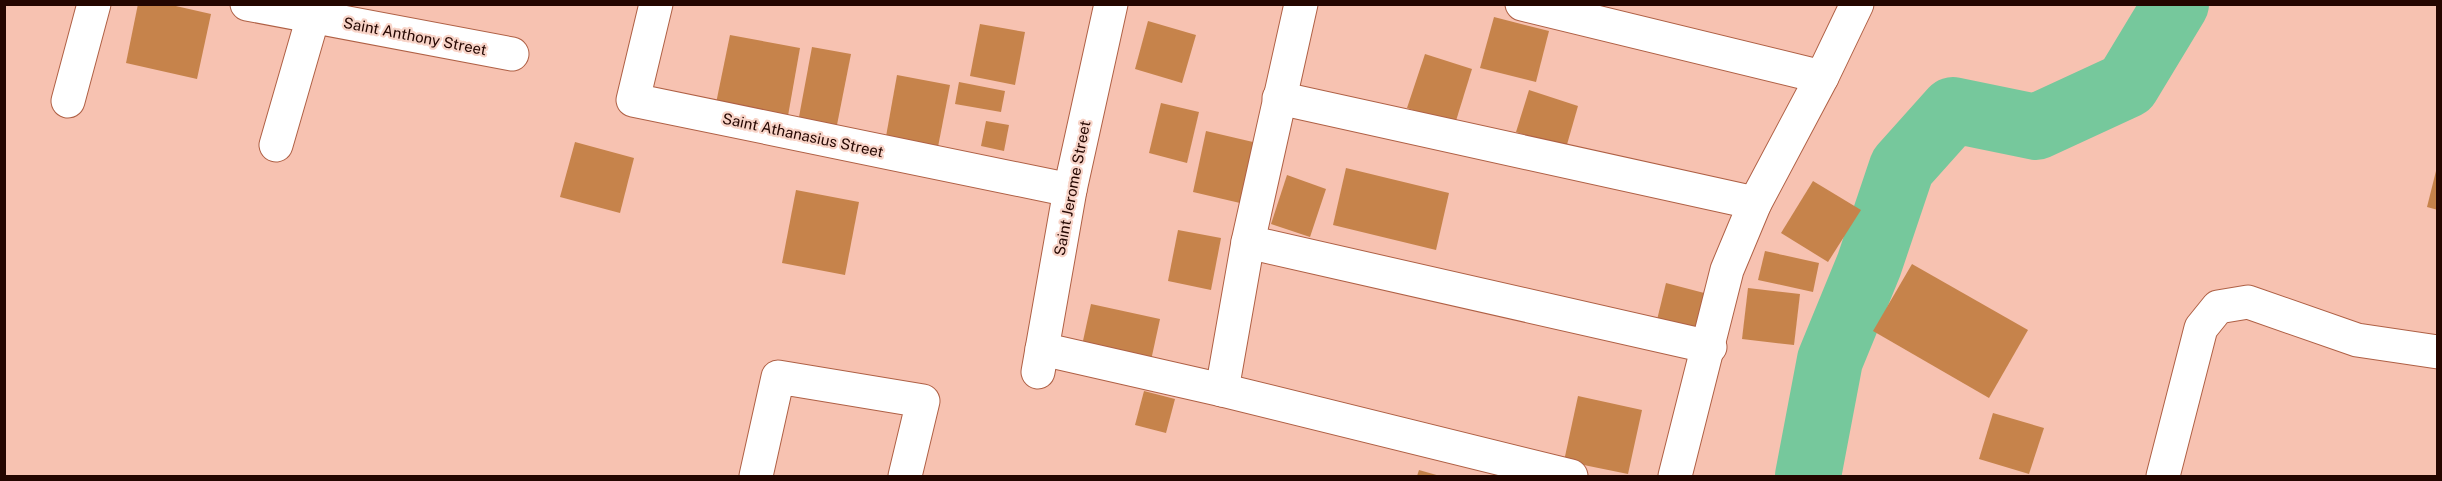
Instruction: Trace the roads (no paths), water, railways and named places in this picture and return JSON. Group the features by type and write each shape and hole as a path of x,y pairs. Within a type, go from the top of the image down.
{"street":[{"path":"68,100 94,4"},
{"name":"Saint Anthony Street","path":"247,4 512,54"},
{"name":"Saint Athanasius Street","path":"656,4 633,100 1070,190"},
{"name":"Saint Jerome Street","path":"1111,4 1070,190 1040,360 1222,390"},
{"path":"1301,4 1248,242 1222,390 1571,477"},
{"path":"1522,4 1822,77"},
{"path":"1676,477 1727,270 1755,203 1822,77 1857,4"},
{"path":"276,145 313,17"},
{"path":"1279,98 1755,203"},
{"path":"1248,242 1710,346"},
{"path":"2163,477 2201,328 2218,307 2248,302 2357,340 2438,352"},
{"path":"756,477 778,377 923,401 905,477"}],"waterway":[{"path":"1808,476 1830,360 1869,265 1902,167 1953,110 2036,127 2127,85 2176,4"}]}
